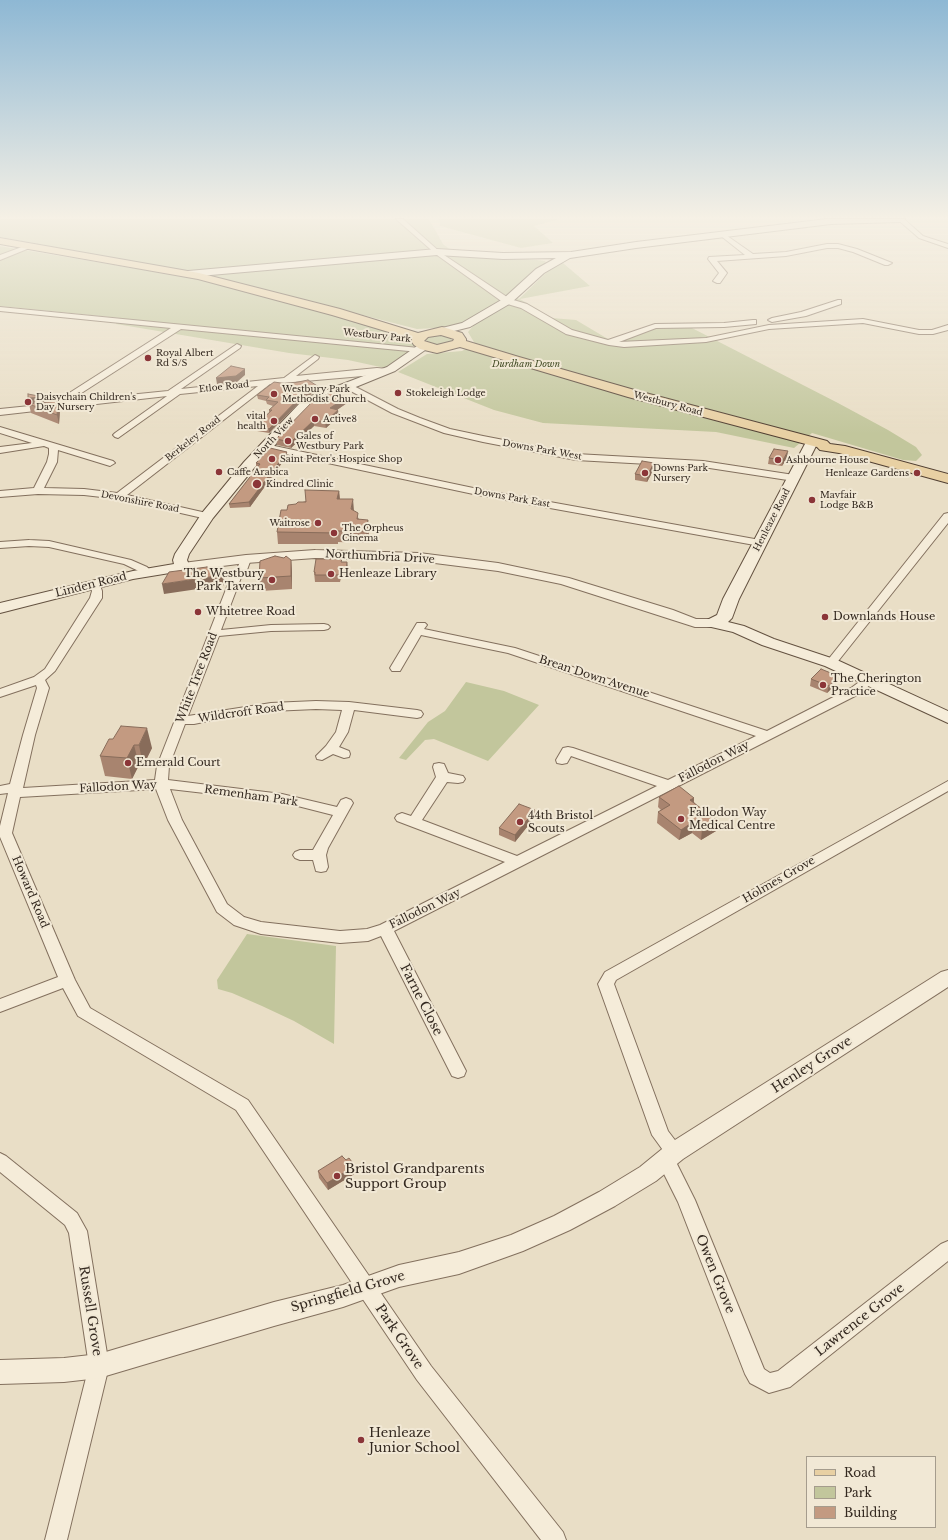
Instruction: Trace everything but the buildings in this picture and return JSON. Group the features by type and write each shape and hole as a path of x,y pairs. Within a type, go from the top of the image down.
{"main road":[{"path":"260,291 384,325 419,346 443,348 457,341 466,325"},
{"path":"419,346 442,331 466,325 507,302 519,291"},
{"path":"442,331 457,341"},
{"name":"Westbury Road","path":"457,341 514,360 633,394 817,443 833,450 840,449 948,479"},
{"name":"North View","path":"183,567 180,560 182,554 207,516 282,428 310,401 386,371 419,346"},
{"name":"Henleaze Road","path":"713,623 724,618 731,599 794,478 817,443"},
{"name":"Linden Road","path":"0,608 147,572 183,567"},
{"path":"713,623 723,631 768,642 831,663 946,714"}],"street":[{"path":"491,291 507,302 524,306 569,332 610,343 624,345 706,340 769,327 863,321 919,332 933,332 948,327"},
{"path":"610,343 655,326 724,325 766,321 803,314 838,302"},
{"name":"Westbury Park","path":"0,309 419,346"},
{"path":"62,405 66,399 180,326"},
{"path":"118,435 237,346"},
{"path":"286,380 315,357"},
{"name":"Etloe Road","path":"0,412 286,380 386,371"},
{"name":"Berkeley Road","path":"119,496 267,383"},
{"name":"Downs Park West","path":"348,386 395,411 417,420 447,431 483,439 576,457 703,464 794,478"},
{"path":"0,430 110,463"},
{"path":"0,450 49,445"},
{"path":"38,491 52,462 54,454 49,445"},
{"name":"Downs Park East","path":"265,447 478,492 760,543"},
{"name":"Devonshire Road","path":"0,494 38,491 84,492 119,496 207,516"},
{"path":"831,663 948,516"},
{"path":"0,545 29,543 49,544 127,562 143,568 147,572"},
{"name":"Northumbria Drive","path":"183,567 246,559 315,554 358,554 419,557 498,567 578,584 668,612 695,623 713,623"},
{"name":"White Tree Road","path":"161,784 163,766 237,574 242,570 246,559"},
{"path":"228,561 237,574"},
{"path":"0,692 38,680 49,671 94,602 97,591 95,584"},
{"path":"215,633 229,633 272,628 324,627"},
{"name":"Brean Down Avenue","path":"396,668 420,627 511,650 767,735"},
{"name":"Howard Road","path":"38,680 42,684 43,688 29,735 5,833 67,980 84,1012 242,1105"},
{"name":"Fallodon Way","path":"0,790 161,784 175,820 222,908 239,921 261,928 340,937 368,935 385,929 519,862 855,691 870,680"},
{"path":"344,754 327,753 342,732 349,706"},
{"name":"Wildcroft Road","path":"181,720 194,720 233,712 271,707 395,706 417,714"},
{"path":"562,760 568,751 669,785"},
{"path":"458,779 441,772 409,820 519,862"},
{"name":"Remenham Park","path":"161,784 282,798 343,807 320,848 320,861 300,856"},
{"name":"Holmes Grove","path":"610,976 948,785"},
{"name":"Farne Close","path":"385,929 458,1071"},
{"name":"Owen Grove","path":"610,976 606,984 661,1135 671,1156 686,1200 752,1367 757,1376 768,1383"},
{"name":"Henley Grove","path":"671,1156 948,977"},
{"path":"0,1006 67,980"},
{"name":"Park Grove","path":"242,1105 424,1373 555,1540"},
{"name":"Springfield Grove","path":"0,1372 64,1370 99,1366 274,1314 343,1296 399,1276 459,1263 515,1244 562,1223 607,1200 648,1174 671,1156"},
{"name":"Russell Grove","path":"0,1161 71,1219 78,1232 94,1329 99,1366 56,1540"},
{"name":"Lawrence Grove","path":"768,1383 783,1380 948,1250"}],"green space":[{"path":"0,291 243,291 414,335 421,349 385,368 348,360 289,353 116,324 120,318 0,306"},
{"name":"Durdham Down","path":"268,291 513,291 511,293 519,299 527,291 564,291 520,299 552,318 576,320 613,342 656,327 690,327 888,430 916,447 922,455 916,461 903,460 812,433 794,448 716,432 543,423 494,410 398,372 427,354 462,351 475,344 468,332 473,326 461,323 437,328 417,329"},
{"path":"441,335 451,338 452,341 448,344 435,345 426,342 427,338 429,337"},
{"path":"466,682 504,691 539,705 488,761 434,739 425,740 406,760 399,758 428,722 445,711"},
{"path":"247,934 336,946 334,1044 294,1021 232,993 218,989 217,980"}],"place":[{"name":"Royal Albert Rd S/S","path":"148,358"},
{"name":"Stokeleigh Lodge","path":"398,393"},
{"name":"Westbury Park Methodist Church","path":"274,394"},
{"name":"Daisychain Children's Day Nursery","path":"28,402"},
{"name":"Active8","path":"315,419"},
{"name":"vital health","path":"274,421"},
{"name":"Gales of Westbury Park","path":"288,441"},
{"name":"Saint Peter's Hospice Shop","path":"272,459"},
{"name":"Ashbourne House","path":"778,460"},
{"name":"Caffe Arabica","path":"219,472"},
{"name":"Downs Park Nursery","path":"645,473"},
{"name":"Henleaze Gardens","path":"917,473"},
{"name":"Kindred Clinic","path":"257,484"},
{"name":"Mayfair Lodge B&B","path":"812,500"},
{"name":"Waitrose","path":"318,523"},
{"name":"The Orpheus Cinema","path":"334,533"},
{"name":"Henleaze Library","path":"331,574"},
{"name":"The Westbury Park Tavern","path":"272,580"},
{"name":"Whitetree Road","path":"198,612"},
{"name":"Downlands House","path":"825,617"},
{"name":"The Cherington Practice","path":"823,685"},
{"name":"Emerald Court","path":"128,763"},
{"name":"Fallodon Way Medical Centre","path":"681,819"},
{"name":"44th Bristol Scouts","path":"520,822"},
{"name":"Bristol Grandparents Support Group","path":"337,1176"},
{"name":"Henleaze Junior School","path":"361,1440"}]}
